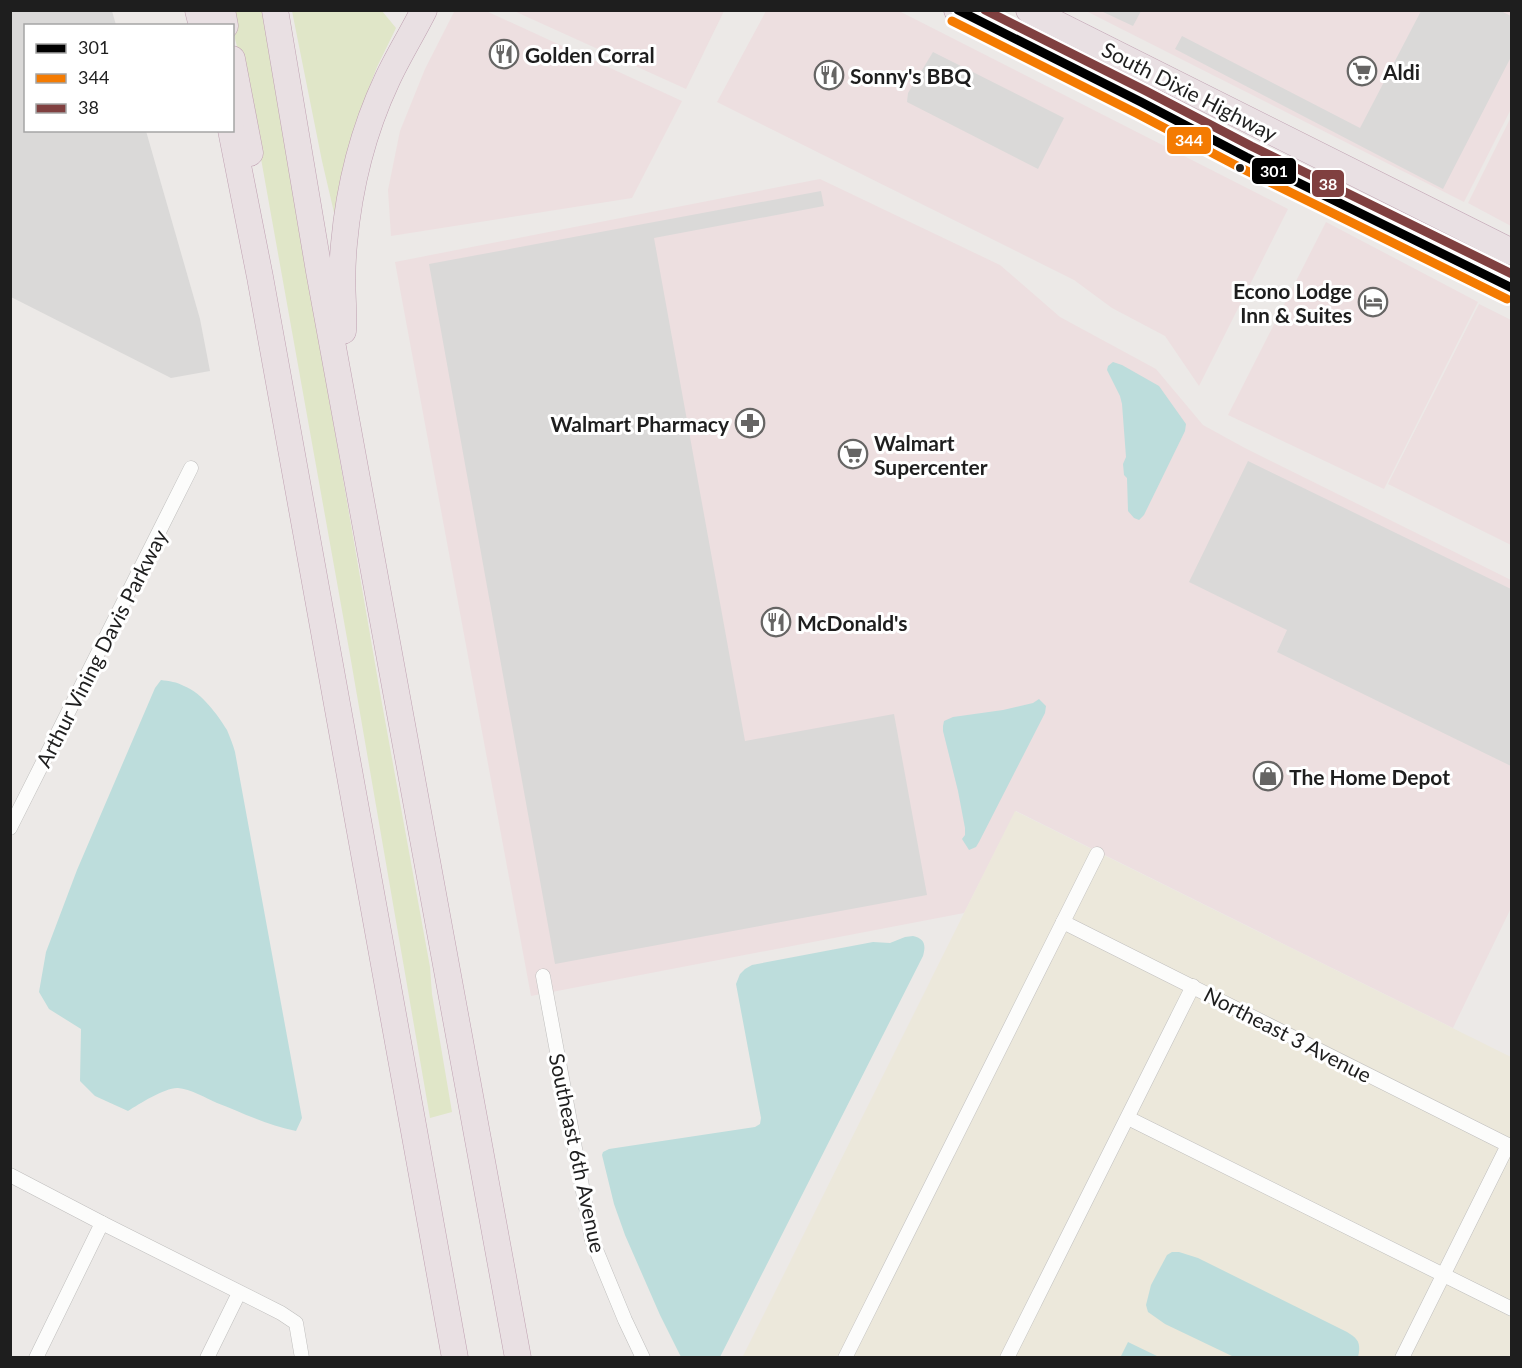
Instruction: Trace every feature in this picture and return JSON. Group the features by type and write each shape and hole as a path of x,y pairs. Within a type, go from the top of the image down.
{"highway":[{"path":"275,10 319,271 518,1358"},
{"path":"339,373 344,323 342,283 344,242 359,157 384,86 424,10"},
{"name":"South Dixie Highway","path":"957,10 1246,157 1512,288"},
{"name":"South Dixie Highway","path":"1029,10 1512,252"},
{"path":"234,69 254,173 250,220"},
{"path":"231,132 250,220 455,1358"}],"street":[{"name":"Arthur Vining Davis Parkway","path":"10,828 191,468"},
{"path":"845,1358 1097,854"},
{"name":"Northeast 3 Avenue","path":"1063,922 1510,1146"},
{"name":"Southeast 6th Avenue","path":"543,976 592,1240 643,1358"},
{"path":"1011,1356 1194,986"},
{"path":"1128,1118 1512,1309"},
{"path":"1402,1358 1510,1146"},
{"path":"10,1175 281,1313 296,1323 302,1358"},
{"path":"36,1358 102,1223"},
{"path":"207,1358 239,1293"}],"shaded area":[{"path":"455,10 486,11 682,101 632,198 391,236 388,190 400,131 425,69"},
{"path":"724,10 686,89 514,11"},
{"path":"1141,10 1133,26 1101,11"},
{"path":"10,11 112,11 116,24 24,24 24,132 146,132 200,319 210,371 171,378 11,297"},
{"path":"766,11 899,11 1288,209 1199,386 1165,336 1112,308 1074,280 717,102"},
{"path":"1086,11 1511,11 1511,109 1464,202"},
{"path":"1421,11 1501,11 1511,16 1511,57 1443,189 1175,49 1182,36 1360,128"},
{"path":"933,52 1064,118 1038,169 907,102 908,93"},
{"path":"1511,117 1511,226 1468,203"},
{"path":"820,179 1000,265 1060,317 1156,369 1203,425 1511,580 1511,908 1453,1028 1016,811 964,913 531,996 395,262"},
{"path":"821,191 824,206 654,238 745,741 894,714 927,895 555,964 429,264"},
{"path":"1326,222 1478,302 1384,489 1228,415"},
{"path":"1479,304 1511,320 1511,545 1388,484"},
{"path":"1248,461 1511,589 1511,766 1277,652 1287,630 1189,582"},
{"path":"1015,811 1511,1057 1511,1357 742,1358"}],"green space":[{"path":"228,11 262,11 430,967 432,994 452,1112 430,1118 258,142 234,35 234,24 231,24"},
{"path":"292,11 382,11 396,28 377,67 362,106 336,221 322,161"}],"water":[{"path":"1113,362 1159,386 1186,424 1185,431 1144,515 1139,520 1128,511 1127,478 1124,475 1123,464 1126,457 1122,404 1107,370"},
{"path":"161,680 191,689 203,699 227,730 234,749 302,1118 296,1131 266,1123 193,1092 178,1088 167,1090 128,1111 95,1096 80,1081 81,1029 49,1009 39,992 46,952 77,870 155,688"},
{"path":"1039,699 1046,706 1045,713 979,842 976,847 969,850 962,839 965,835 965,828 943,731 944,721 953,717 1003,710 1033,703"},
{"path":"913,936 924,943 923,956 720,1357 681,1357 625,1235 614,1204 603,1152 609,1149 755,1127 760,1124 761,1118 736,984 745,969 752,965 873,942 890,943"},
{"path":"1172,1252 1198,1258 1347,1332 1358,1342 1358,1357 1234,1357 1165,1324 1148,1312 1146,1305 1151,1285 1167,1255"},
{"path":"1128,1342 1159,1357 1124,1358 1121,1356"}],"transit line":[{"name":"301","path":"958,10 1246,157 1512,288"},
{"name":"38","path":"985,10 1251,146 1512,274"},
{"name":"344","path":"952,21 1241,168 1507,299"}],"place":[{"name":"Golden Corral","path":"504,54"},
{"name":"Aldi","path":"1362,71"},
{"name":"Sonny's BBQ","path":"829,75"},
{"name":"Econo Lodge Inn & Suites","path":"1373,302"},
{"name":"Walmart Pharmacy","path":"750,423"},
{"name":"Walmart Supercenter","path":"853,454"},
{"name":"McDonald's","path":"776,622"},
{"name":"The Home Depot","path":"1268,776"}]}
